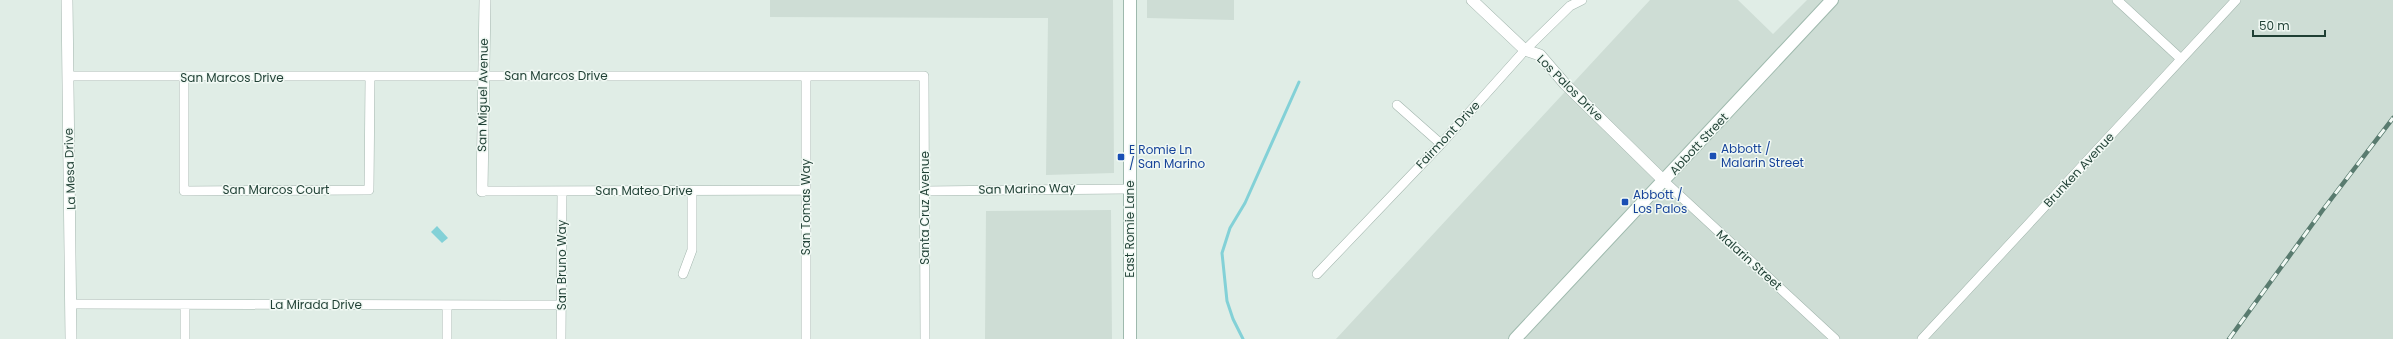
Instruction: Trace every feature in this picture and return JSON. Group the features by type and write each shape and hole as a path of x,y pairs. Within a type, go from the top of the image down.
{"main road":[{"name":"East Romie Lane","path":"1130,0 1130,339"},
{"name":"Abbott Street","path":"1515,339 1832,0"}],"street":[{"name":"La Mesa Drive","path":"67,0 71,339"},
{"name":"San Miguel Avenue","path":"482,191 485,0"},
{"name":"Los Palos Drive","path":"1472,0 1525,50 1540,55 1565,84 1664,181"},
{"name":"Fairmont Drive","path":"1317,274 1441,144 1525,50 1570,6 1582,0"},
{"path":"2118,0 2181,59"},
{"name":"Brunken Avenue","path":"1922,339 2236,0"},
{"name":"San Marcos Drive","path":"68,76 184,78 924,76"},
{"name":"San Tomas Way","path":"806,76 806,339"},
{"name":"Santa Cruz Avenue","path":"924,76 925,339"},
{"name":"San Marcos Court","path":"184,78 184,191 200,191 369,190 370,78"},
{"path":"1398,105 1441,144"},
{"name":"Malarin Street","path":"1664,181 1835,339"},
{"name":"San Marino Way","path":"925,191 1130,189"},
{"name":"San Mateo Drive","path":"482,191 806,190"},
{"name":"San Bruno Way","path":"561,339 562,191"},
{"path":"683,274 692,250 692,191"},
{"name":"La Mirada Drive","path":"71,304 561,305"},
{"path":"185,305 185,339"},
{"path":"447,305 447,339"}],"shaded area":[{"path":"770,0 1113,0 1114,173 1046,175 1048,18 770,17"},
{"path":"1147,0 1234,0 1234,20 1147,18"},
{"path":"1650,0 1738,0 1773,34 1807,0 2393,0 2393,339 1336,339"},
{"path":"1111,210 1112,339 985,339 986,211"}],"water":[{"path":"437,226 448,238 442,243 431,232"}],"waterway":[{"path":"1243,339 1233,319 1227,301 1222,253 1230,228 1245,203 1299,82"}],"railway":[{"path":"2229,339 2322,211 2393,118"}],"place":[{"name":"Abbott / Malarin Street","path":"1713,156"},
{"name":"E Romie Ln / San Marino","path":"1121,157"},
{"name":"Abbott / Los Palos","path":"1625,202"}]}
